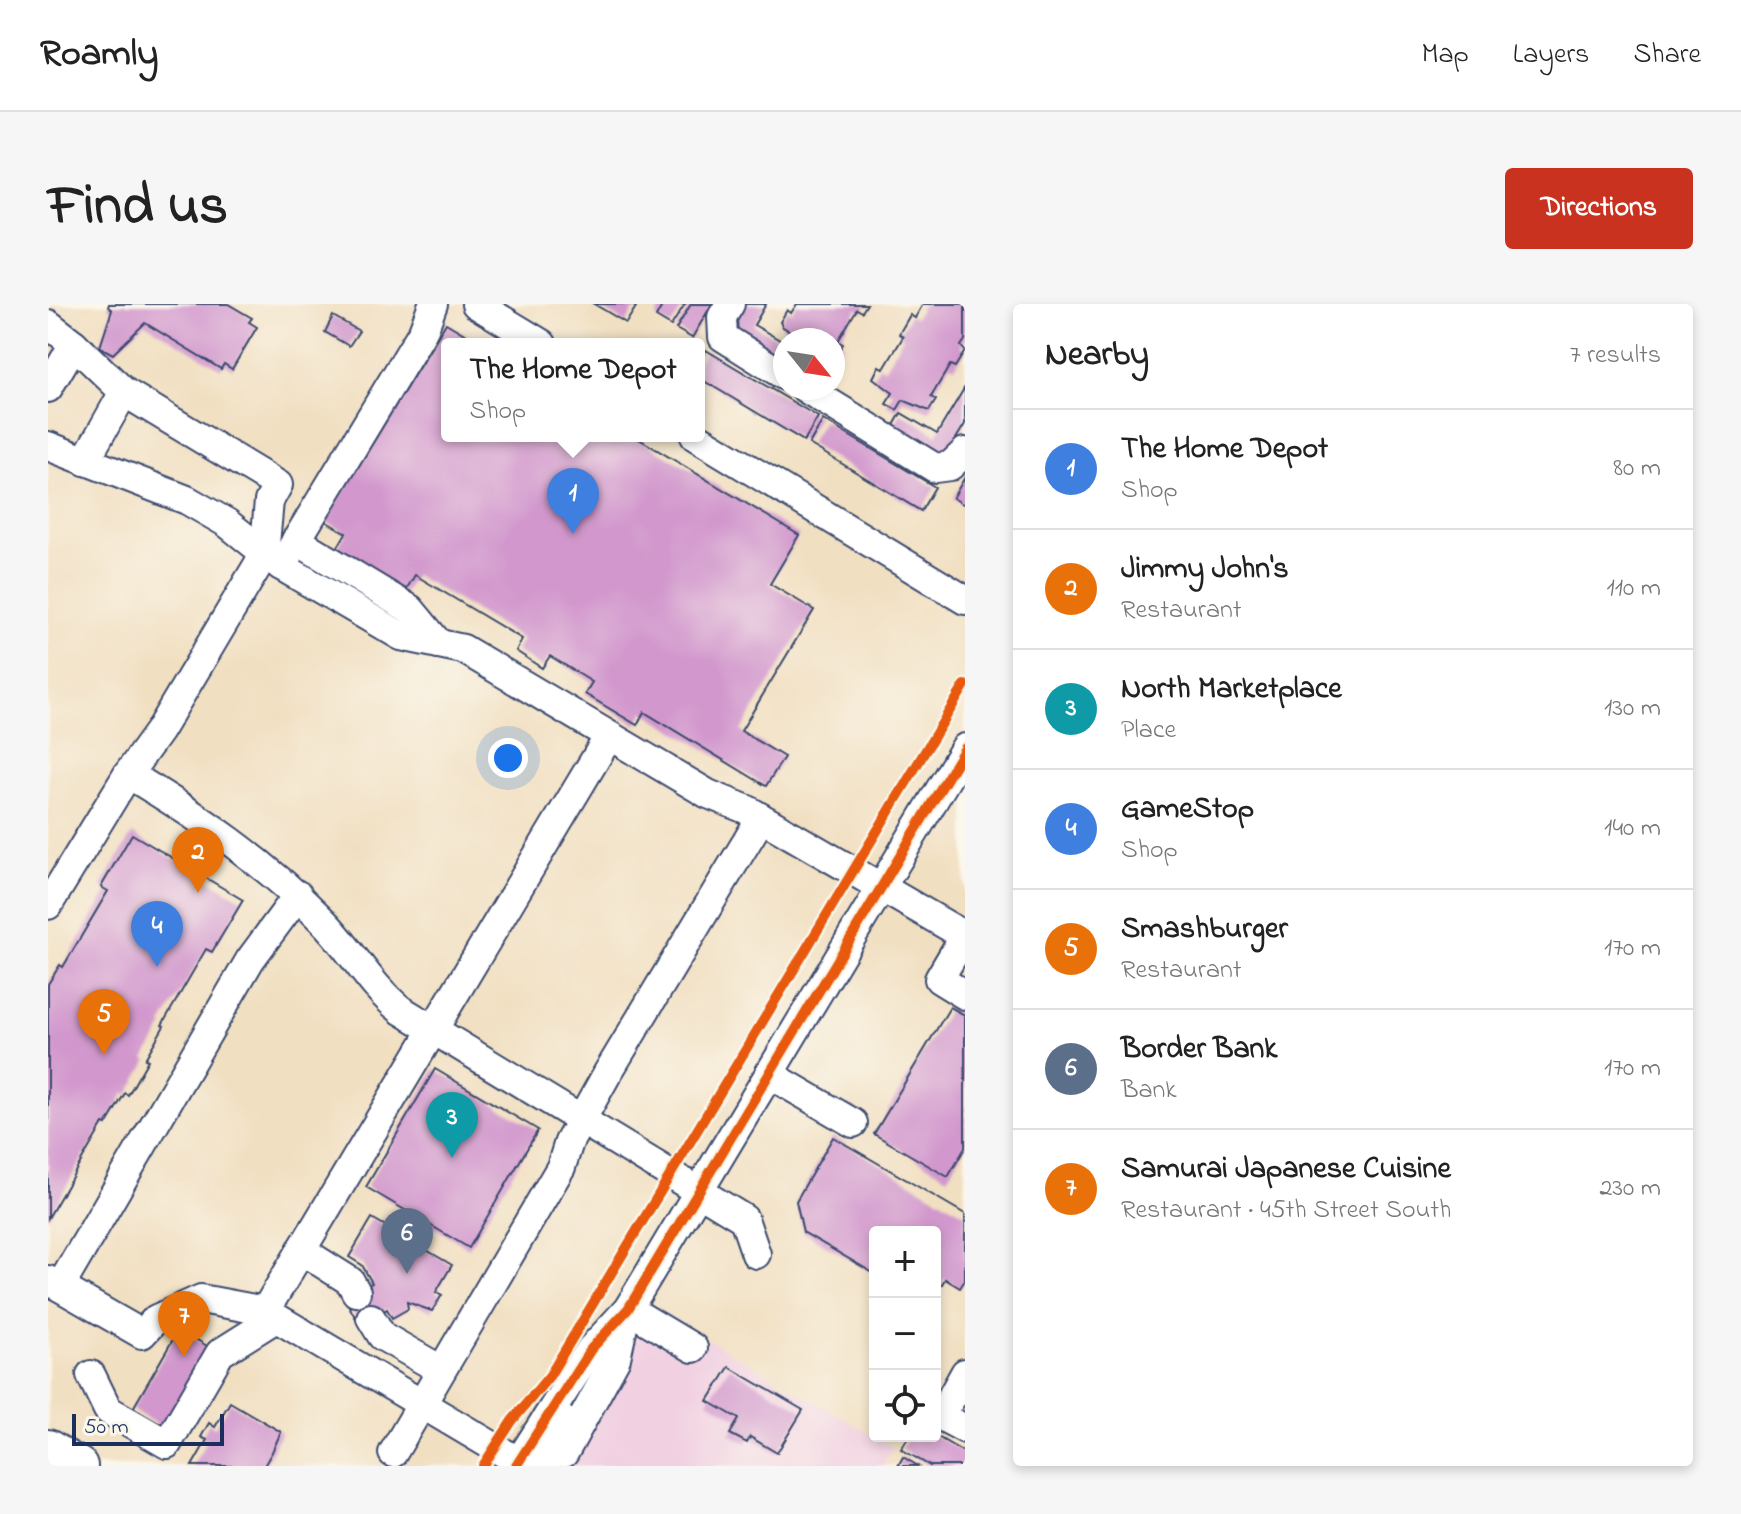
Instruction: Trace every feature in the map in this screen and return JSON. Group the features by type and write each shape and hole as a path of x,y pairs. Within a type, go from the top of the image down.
{"main road":[{"path":"48,1448 79,1466"}],"street":[{"path":"48,905 128,774 272,560 296,540 423,331 433,304"},
{"path":"476,304 532,338"},
{"path":"730,304 722,317 723,337 773,368"},
{"path":"48,324 74,344 124,392 278,485 269,501 272,560"},
{"path":"48,388 74,344"},
{"path":"85,461 124,392"},
{"path":"824,400 935,468 950,466 965,452"},
{"path":"705,442 965,600"},
{"path":"48,446 187,500 227,523 272,560 401,636 463,649 708,794 761,818 965,936 939,979 965,995"},
{"path":"296,540 410,609 439,644"},
{"path":"91,1375 108,1410 167,1444 220,1353 271,1314 301,1250 609,736"},
{"path":"546,1466 550,1444 595,1358 628,1309 965,748"},
{"path":"128,774 255,857 298,895 352,953 386,998 744,1219 756,1254"},
{"path":"393,1453 561,1167 581,1118 761,818"},
{"path":"298,895 250,960 54,1283 142,1334 156,1319 201,1299 271,1314 520,1464 591,1349 628,1309"},
{"path":"769,1074 853,1123"},
{"path":"301,1250 350,1281 356,1292"},
{"path":"628,1309 693,1348"},
{"path":"557,1466 616,1358 628,1309"},
{"path":"371,1318 382,1336 441,1370"},
{"path":"947,1419 965,1373"}],"shaded area":[{"path":"647,1304 869,1433 869,1442 884,1442 893,1447 882,1466 553,1466"}],"building":[{"path":"109,304 228,304 252,318 249,322 257,327 232,369 224,364 221,369 145,323 113,354 100,347 112,310"},
{"path":"594,304 630,304 636,307 626,323"},
{"path":"663,304 685,304 671,326 656,317"},
{"path":"691,304 712,304 692,338 676,329"},
{"path":"744,304 766,304 754,325 773,336 773,357 728,331"},
{"path":"797,304 867,304 862,312 857,309 845,329 785,328 780,322 787,310 791,313"},
{"path":"923,304 965,304 965,340 961,346 965,351 955,367 950,365 931,397 936,400 929,411 903,400 897,410 886,404 893,393 873,378 879,366 884,369 903,337 899,334 910,315 915,318"},
{"path":"333,316 359,331 349,346 325,332"},
{"path":"446,323 471,338 441,338 441,442 644,442 799,535 770,584 814,610 741,731 784,757 766,786 644,712 637,725 585,694 592,682 550,656 542,668 516,651 522,639 415,575 392,613 323,572 346,533 325,521"},
{"path":"706,350 773,390 773,400 790,400 818,417 804,441 705,382"},
{"path":"965,387 965,424 943,460 892,429 901,413 937,434"},
{"path":"823,420 935,487 921,511 809,444"},
{"path":"965,477 965,505 953,498"},
{"path":"132,834 243,900 212,952 206,949 162,1025 145,1059 148,1060 128,1095 125,1093 106,1125 103,1124 48,1218 48,984 60,965 63,967 108,891 101,887"},
{"path":"950,1007 965,1015 965,1148 948,1177 874,1134"},
{"path":"435,1069 538,1130 469,1248 366,1187"},
{"path":"833,1137 965,1214 965,1280 960,1288 945,1279 941,1286 941,1226 869,1226 869,1270 803,1232 796,1201"},
{"path":"372,1218 452,1265 436,1292 442,1295 432,1311 407,1302 408,1309 392,1318 387,1309 359,1324 345,1299 372,1283 362,1265 349,1257"},
{"path":"179,1329 212,1349 165,1429 132,1410"},
{"path":"729,1367 803,1410 777,1453 750,1437 747,1443 730,1434 739,1419 708,1401"},
{"path":"230,1402 281,1432 264,1466 192,1466 207,1440 201,1437 209,1423 215,1427"},
{"path":"941,1439 965,1453 965,1466 930,1466 901,1449 905,1442 941,1442"},
{"path":"903,1457 918,1466 898,1466"}],"cycle path":[{"path":"483,1466 512,1421 550,1375 965,685"},
{"path":"516,1466 591,1349 628,1309 965,748"}],"place":[{"name":"The Home Depot","path":"573,534"},
{"name":"Jimmy John's","path":"198,893"},
{"name":"GameStop","path":"157,967"},
{"name":"Smashburger","path":"104,1055"},
{"name":"North Marketplace","path":"452,1158"},
{"name":"Border Bank","path":"407,1274"},
{"name":"Samurai Japanese Cuisine","path":"184,1357"}]}
